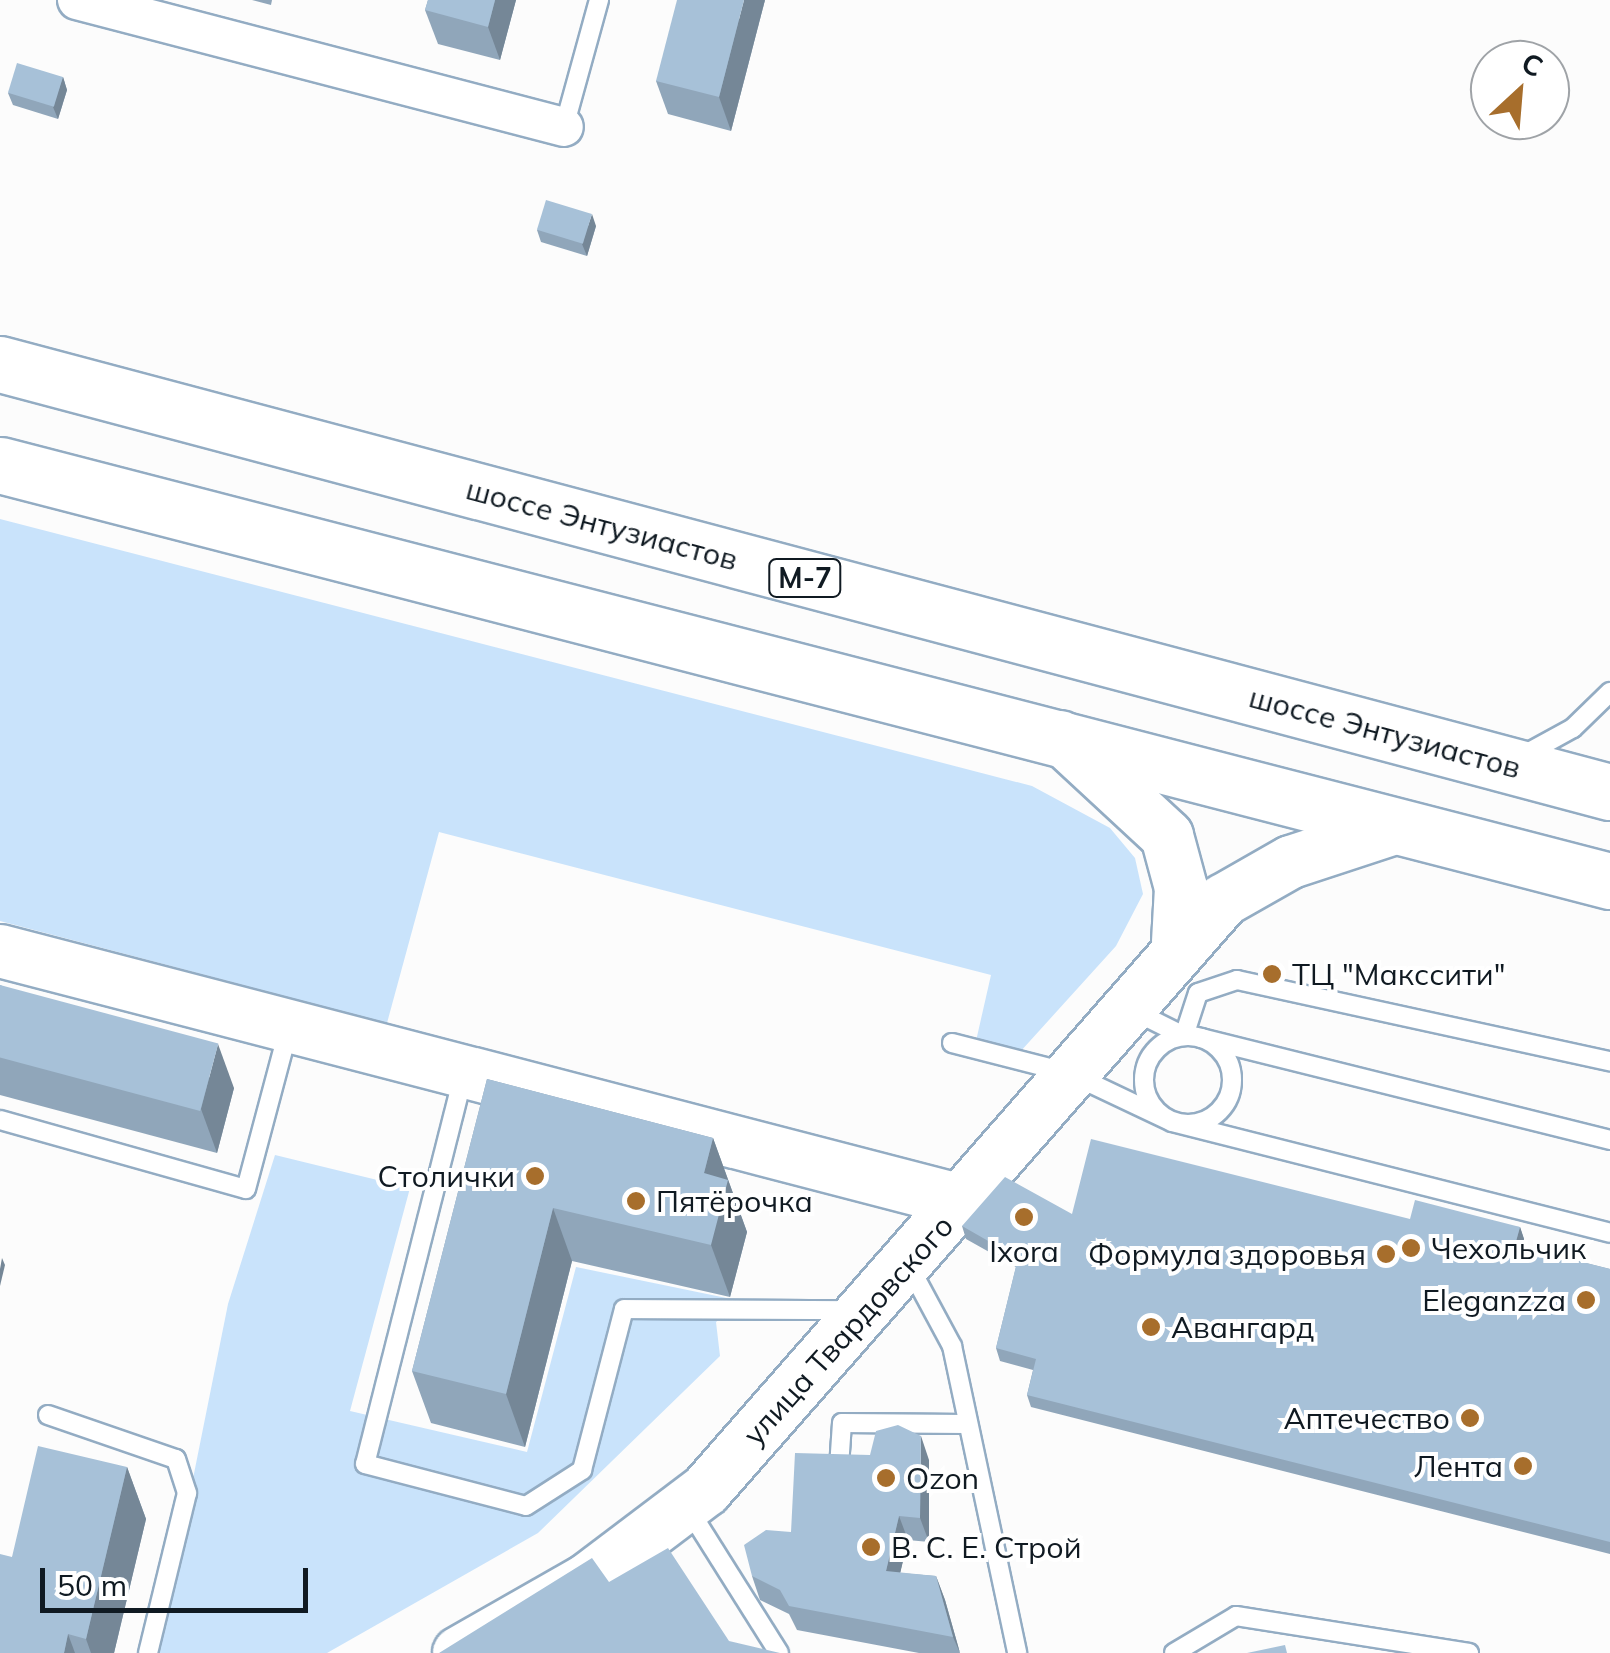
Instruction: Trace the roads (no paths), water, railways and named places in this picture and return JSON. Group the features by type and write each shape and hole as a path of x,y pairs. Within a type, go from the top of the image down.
{"highway":[{"name":"шоссе Энтузиастов","path":"0,364 1610,792"},
{"path":"0,465 1058,734 1610,882"}],"street":[{"path":"78,0 121,6 564,127"},
{"path":"1058,734 1167,836 1182,888 1178,942"},
{"name":"улица Твардовского","path":"460,1653 587,1580 685,1506 962,1202 1178,942 1238,888 1398,827"},
{"path":"0,951 962,1202"}],"lane":[{"path":"564,127 599,0"},
{"path":"1506,764 1573,728 1610,692"},
{"path":"1193,1037 1198,993 1237,980 1610,1061"},
{"path":"1124,1007 1193,1037 1610,1140"},
{"path":"0,1120 246,1189 289,1027"},
{"path":"1193,1037 1228,1060 1231,1093 1209,1120 1172,1122 1149,1101 1146,1067 1193,1037"},
{"path":"952,1043 1070,1072 1172,1122 1610,1233"},
{"path":"464,1072 365,1464 526,1506 582,1470 624,1310 865,1310"},
{"path":"907,1264 952,1346 1017,1653"},
{"path":"48,1416 176,1460 188,1493 148,1653"},
{"path":"839,1466 842,1424 966,1424"},
{"path":"685,1506 779,1653"},
{"path":"1174,1653 1236,1616 1468,1653"}],"place":[{"name":"ТЦ \"Макссити\"","path":"1272,974"},
{"name":"Столички","path":"535,1176"},
{"name":"Пятёрочка","path":"636,1201"},
{"name":"Ixora","path":"1024,1217"},
{"name":"Чехольчик","path":"1411,1248"},
{"name":"Формула здоровья","path":"1386,1254"},
{"name":"Eleganzza","path":"1586,1300"},
{"name":"Авангард","path":"1151,1327"},
{"name":"Аптечество","path":"1470,1418"},
{"name":"Лента","path":"1523,1466"},
{"name":"Ozon","path":"886,1478"},
{"name":"В. С. Е. Строй","path":"871,1547"}]}
